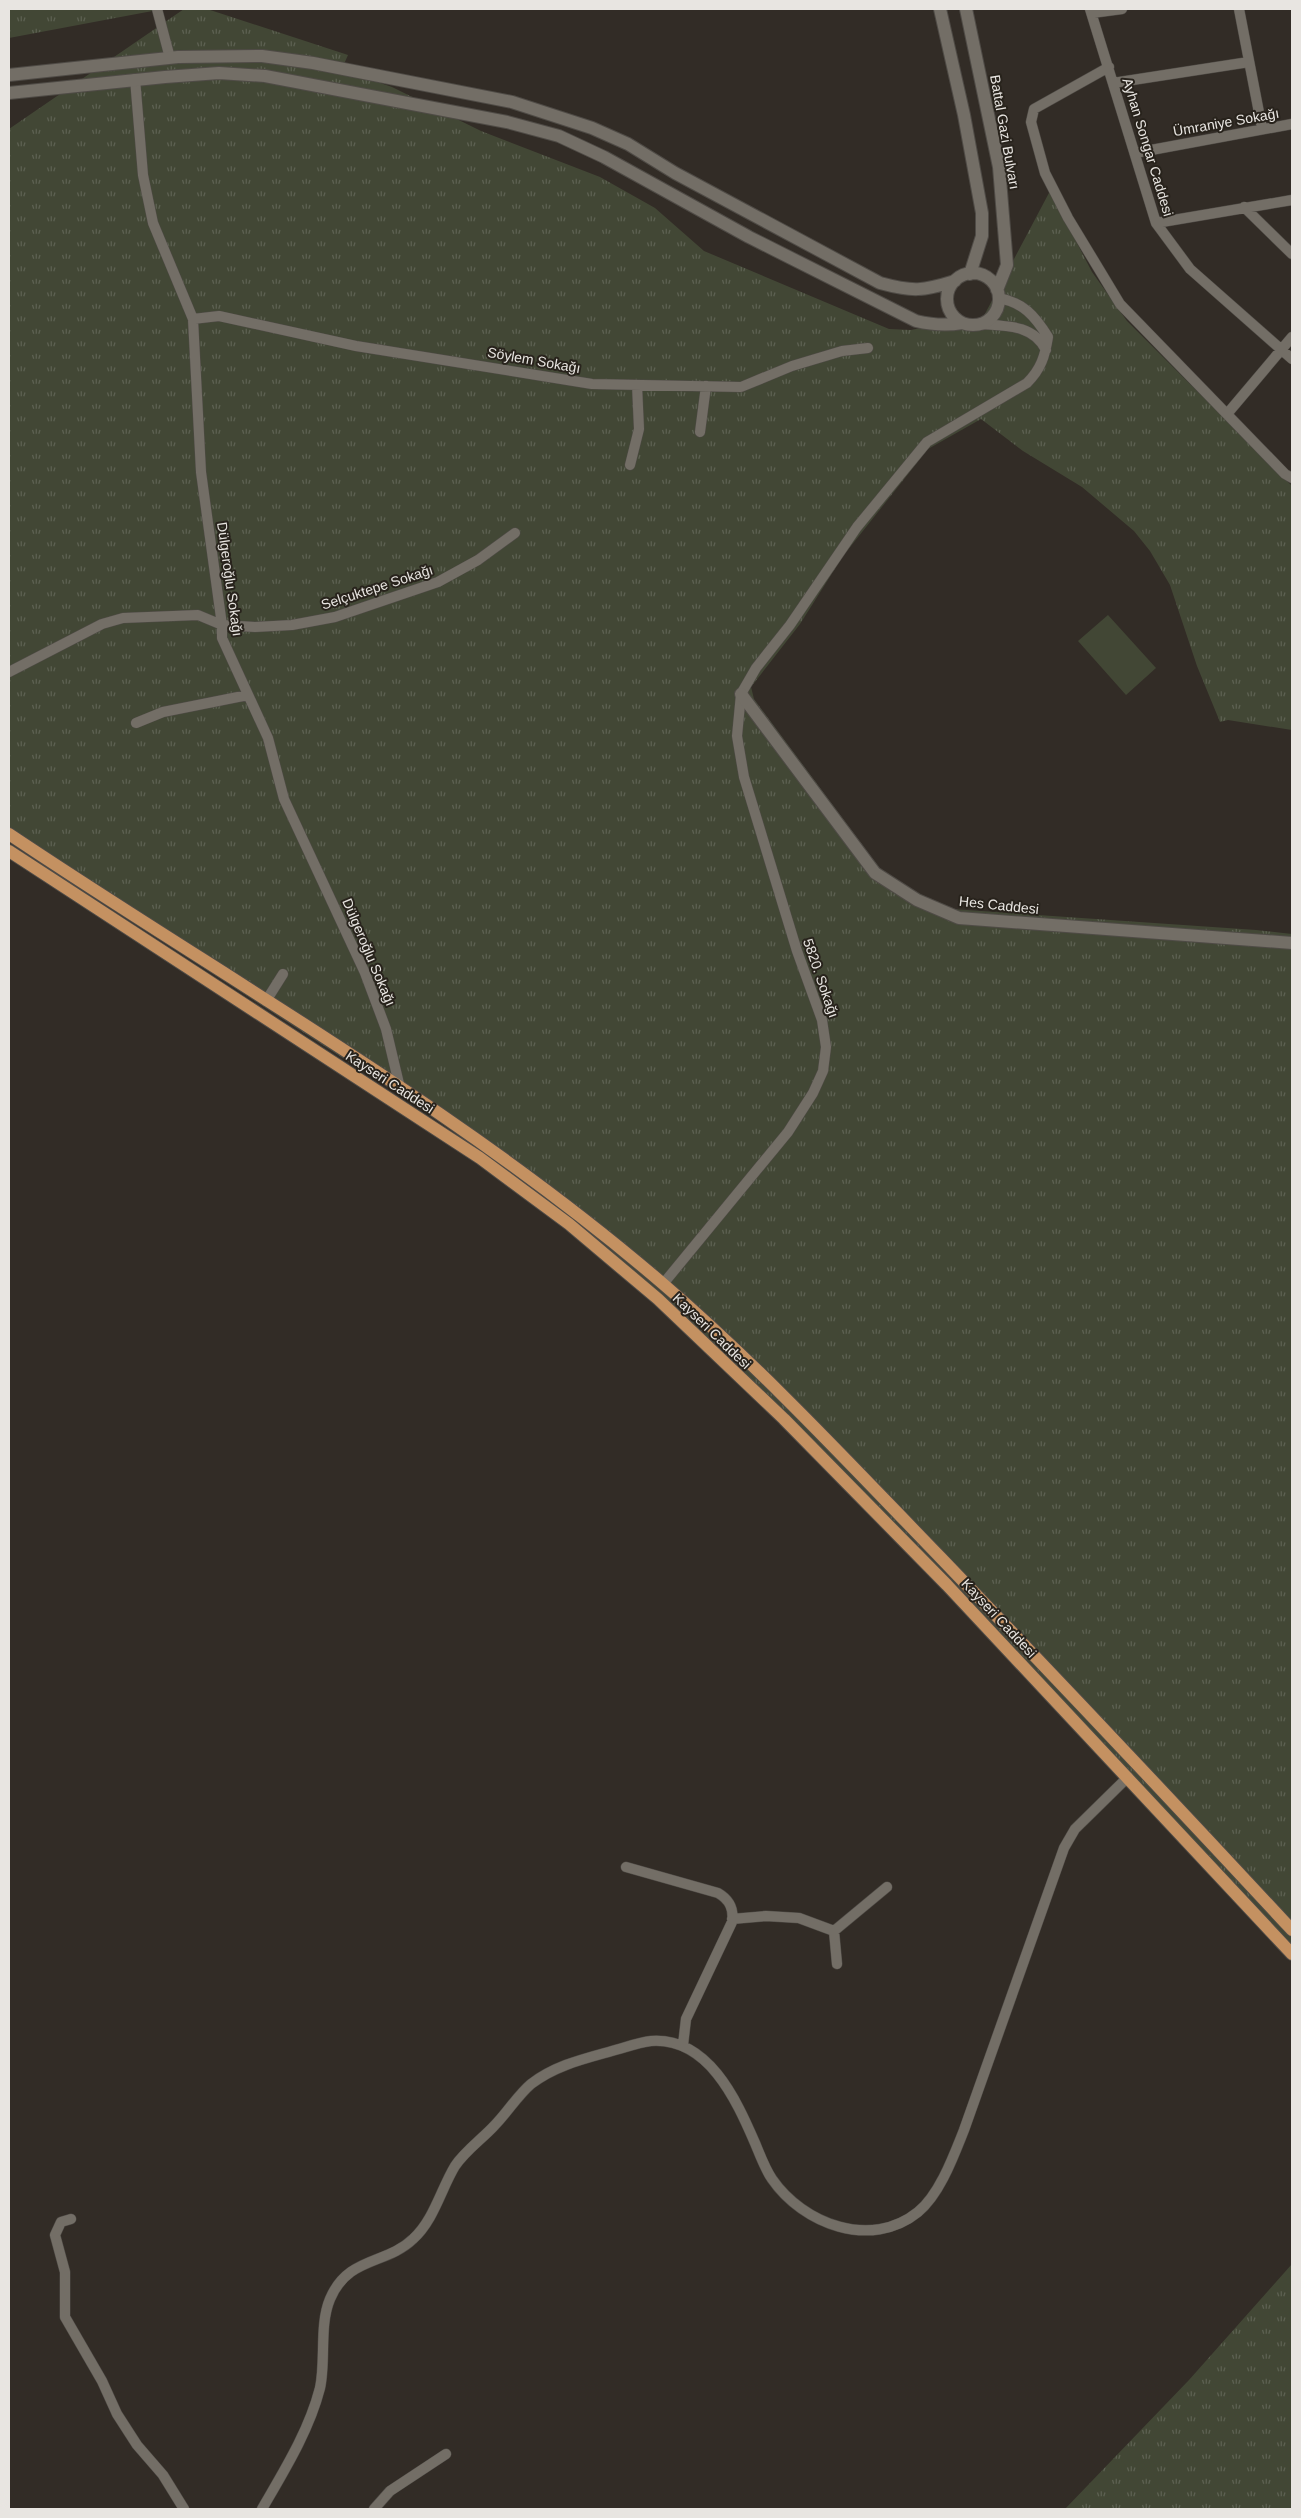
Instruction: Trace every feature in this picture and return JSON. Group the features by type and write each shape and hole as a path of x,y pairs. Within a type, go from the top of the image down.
{"main road":[{"name":"Kayseri Caddesi","path":"9,834 400,1088 554,1196 663,1284 757,1371 870,1485 1140,1766 1292,1930"},
{"name":"Kayseri Caddesi","path":"9,851 480,1158 569,1224 658,1299 784,1419 940,1578 1292,1954"},
{"path":"1128,1777 1140,1766"}],"street":[{"path":"157,9 170,58"},
{"path":"940,9 964,115 982,213 982,236 970,274"},
{"name":"Battal Gazi Bulvarı","path":"966,9 999,167 1007,265 998,294"},
{"path":"1091,11 1122,9"},
{"path":"1239,9 1262,128"},
{"name":"Ayhan Songar Caddesi","path":"1091,11 1156,223 1190,270 1292,359"},
{"path":"9,76 170,58 262,56 314,63 512,102 592,128 628,144 675,173 880,283 904,290 925,290 970,274 986,278 998,294 1025,307 1039,322 1048,337 1046,350 1037,373 1027,383 927,442 857,527 790,625 756,668 742,694"},
{"path":"1113,83 1248,62"},
{"path":"1108,67 1034,109 1031,122 1045,173 1068,218 1120,304 1285,474 1292,478"},
{"path":"9,93 135,79 219,73 265,76 507,122 559,136 652,182 749,237 892,310 932,325 948,326 962,323 1022,328 1041,341 1046,350"},
{"name":"Dülgeroğlu Sokağı","path":"135,79 143,175 153,223 194,319 201,472 222,625 222,638 268,738 284,799 372,992 386,1029 400,1088"},
{"name":"Ümraniye Sokağı","path":"1135,153 1262,128 1292,124"},
{"path":"1156,223 1244,206 1292,200"},
{"path":"1244,206 1292,254"},
{"path":"955,280 947,295 947,304 950,312 962,323"},
{"path":"979,324 994,315 998,294"},
{"name":"Söylem Sokağı","path":"194,319 219,316 356,346 592,384 741,387 809,361 842,351 868,348"},
{"path":"1226,414 1292,337"},
{"path":"630,465 639,429 637,385"},
{"path":"700,432 706,386"},
{"name":"Selçuktepe Sokağı","path":"9,672 102,624 123,618 198,615 222,625 255,627 292,625 336,617 438,582 478,560 515,532"},
{"name":"Hes Caddesi","path":"742,694 875,873 917,900 959,918 1292,943"},
{"name":"5820. Sokağı","path":"663,1284 788,1132 813,1093 823,1071 826,1047 822,1020 797,951 744,777 737,736 742,694"},
{"path":"136,723 163,712 248,695"},
{"path":"266,1002 283,974"},
{"path":"262,2509 303,2435 320,2387 329,2301 340,2282 356,2267 396,2251 413,2239 426,2222 456,2164 502,2118 530,2085 564,2064 648,2041 667,2041 683,2045 705,2060 726,2086 742,2114 770,2177 793,2204 825,2222 847,2230 871,2231 896,2225 919,2211 947,2173 1064,1848 1075,1829 1128,1777"},
{"path":"626,1867 718,1893 729,1902 732,1919 686,2020 683,2045"},
{"path":"834,1931 887,1886"},
{"path":"732,1919 766,1916 799,1918 834,1931"},
{"path":"834,1931 837,1964"},
{"path":"71,2219 61,2222 55,2235 65,2272 65,2317 102,2381 117,2414 137,2445 163,2475 184,2509"},
{"path":"374,2509 390,2491 446,2454"}],"green space":[{"path":"9,9 163,9 9,38"},
{"path":"184,9 207,9 348,55 344,64 348,72 392,87 481,131 600,177 655,208 704,251 889,329 911,330 931,326 978,327 1050,191 1092,272 1127,321 1292,486 1292,730 1228,720 1220,722 1197,666 1170,585 1150,551 1134,531 1082,487 1023,451 981,419 928,449 843,556 800,624 751,687 754,699 881,870 920,895 952,909 1292,934 1292,1945 896,1525 738,1366 677,1309 558,1209 477,1148 400,1095 9,842 9,129"},
{"path":"1108,615 1156,668 1126,695 1078,641"},
{"path":"1292,2264 1292,2509 1065,2509 1189,2380"}]}
